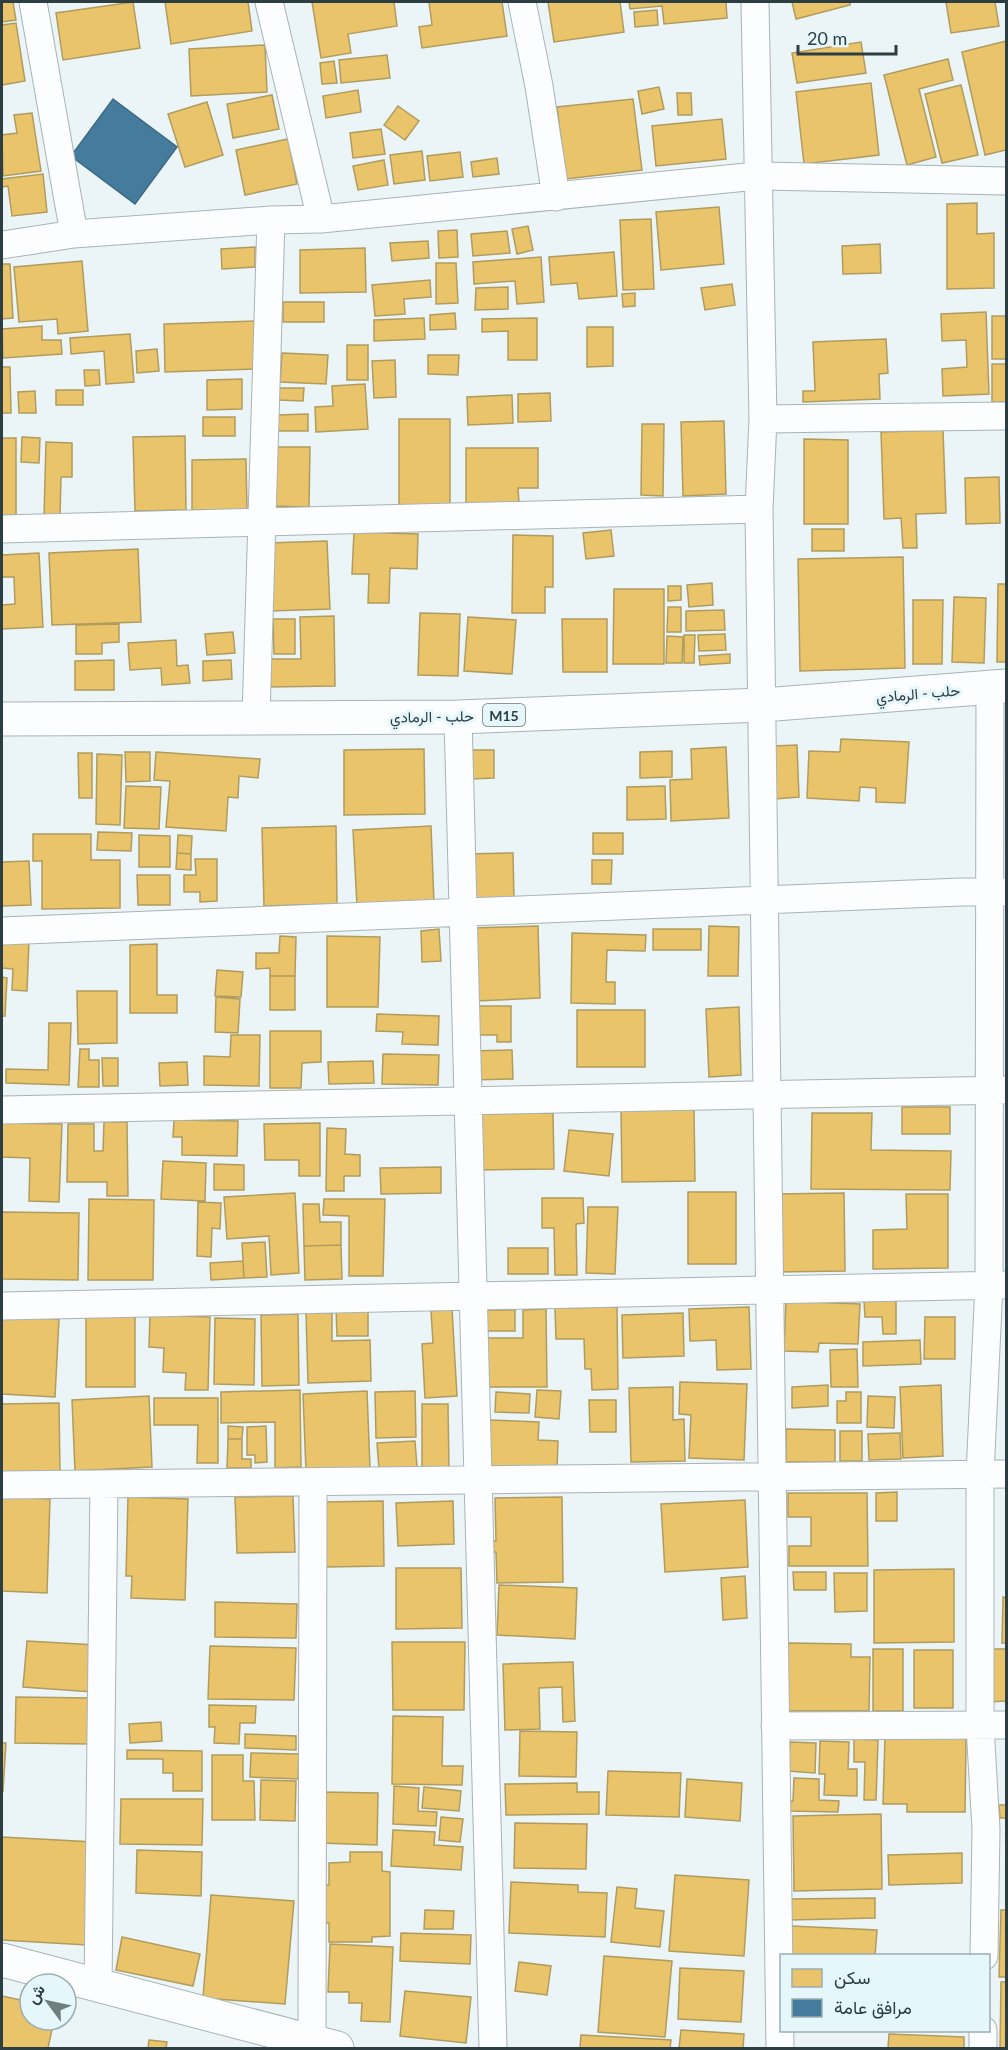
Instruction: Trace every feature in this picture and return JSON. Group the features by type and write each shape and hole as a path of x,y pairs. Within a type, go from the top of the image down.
{"main road":[{"name":"حلب - الرمادي","path":"2,719 458,717 762,705 998,687"},
{"path":"2,1960 324,2045"}],"street":[{"path":"33,2 74,234"},
{"path":"269,2 321,219"},
{"path":"522,2 539,86 556,197"},
{"path":"755,2 763,419 759,509 780,2049"},
{"path":"2,245 74,234 271,220 321,219 757,176 1006,181"},
{"path":"256,717 271,220"},
{"path":"763,419 1006,416"},
{"path":"2,529 759,509"},
{"path":"984,1954 996,1828 980,1725 993,1474 998,1285 998,687"},
{"path":"458,717 493,2049"},
{"path":"2,931 998,891"},
{"path":"2,1110 998,1090"},
{"path":"2,1306 998,1285"},
{"path":"2,1485 993,1474"},
{"path":"313,1482 324,2045"},
{"path":"98,1986 104,1484"},
{"path":"775,1726 1006,1725"},
{"path":"983,2032 983,2049"}],"building: سكن":[{"path":"2,2 13,2 16,20 2,22"},
{"path":"133,2 140,48 63,60 56,13"},
{"path":"165,2 248,2 252,31 171,44"},
{"path":"312,2 394,2 397,26 348,34 351,53 321,58"},
{"path":"429,2 502,2 507,36 422,48 419,27 432,25"},
{"path":"548,2 620,2 624,32 554,42"},
{"path":"629,2 726,2 727,18 664,24 662,6 630,9"},
{"path":"792,2 850,2 850,5 796,19"},
{"path":"946,2 995,2 999,26 951,33"},
{"path":"657,10 658,25 635,27 634,12"},
{"path":"16,23 25,81 2,85 2,25"},
{"path":"1006,41 1006,150 985,155 962,52"},
{"path":"861,42 866,73 797,83 792,53"},
{"path":"265,45 267,92 191,96 189,49"},
{"path":"387,55 390,78 341,83 339,60"},
{"path":"948,59 953,80 919,89 936,157 907,165 884,75"},
{"path":"334,61 337,83 322,84 320,63"},
{"path":"871,83 879,155 804,164 796,92"},
{"path":"961,85 978,155 942,163 925,94"},
{"path":"659,87 664,109 642,114 638,91"},
{"path":"358,90 361,112 326,118 323,96"},
{"path":"677,93 691,93 692,115 678,115"},
{"path":"272,95 279,129 233,138 227,104"},
{"path":"633,99 642,170 566,179 557,107"},
{"path":"207,102 223,155 185,167 168,114"},
{"path":"398,106 419,121 405,140 384,125"},
{"path":"32,113 41,171 3,176 2,135 17,133 14,115"},
{"path":"722,119 726,159 656,166 652,126"},
{"path":"381,129 385,154 353,158 350,133"},
{"path":"288,139 297,184 245,195 236,150"},
{"path":"422,151 425,180 394,184 390,155"},
{"path":"460,152 463,177 430,181 427,156"},
{"path":"497,158 499,174 473,177 471,162"},
{"path":"384,160 388,185 358,190 353,166"},
{"path":"43,174 47,212 12,216 8,186 2,187 2,179"},
{"path":"977,203 977,234 994,233 994,288 947,289 947,204"},
{"path":"719,207 724,264 661,270 656,212"},
{"path":"651,219 654,289 623,290 620,220"},
{"path":"528,226 533,250 517,254 512,229"},
{"path":"457,230 458,257 439,258 438,231"},
{"path":"507,231 510,253 473,256 471,234"},
{"path":"428,241 429,258 392,261 390,243"},
{"path":"880,244 881,273 843,274 842,246"},
{"path":"255,247 255,267 222,269 221,249"},
{"path":"365,248 366,292 300,293 300,250"},
{"path":"614,252 617,296 579,299 577,283 551,285 549,257"},
{"path":"541,257 544,302 517,304 515,281 474,284 473,262"},
{"path":"82,261 88,331 58,334 57,319 19,322 14,267"},
{"path":"436,263 456,263 458,303 436,304"},
{"path":"2,264 10,264 13,318 2,319"},
{"path":"430,280 431,297 404,299 405,314 375,316 372,285"},
{"path":"732,284 735,305 705,310 701,288"},
{"path":"508,287 508,309 475,310 476,288"},
{"path":"635,293 635,306 623,307 622,294"},
{"path":"283,302 324,302 324,322 283,322"},
{"path":"986,312 989,394 943,396 942,369 967,367 966,340 942,341 941,314"},
{"path":"455,313 456,329 430,330 430,315"},
{"path":"992,316 1006,316 1006,359 992,359"},
{"path":"424,318 425,339 374,341 374,320"},
{"path":"537,318 537,360 508,360 508,331 482,332 482,319"},
{"path":"257,321 259,369 165,372 164,324"},
{"path":"42,326 42,340 61,340 62,354 3,358 2,329"},
{"path":"587,327 613,327 613,366 587,367"},
{"path":"130,334 134,382 106,384 104,351 71,354 70,338"},
{"path":"886,339 888,373 879,374 880,399 803,402 803,391 815,391 813,342"},
{"path":"347,345 368,345 368,380 347,380"},
{"path":"157,349 159,371 137,373 136,351"},
{"path":"282,353 328,355 326,384 280,382"},
{"path":"428,355 459,355 458,375 428,374"},
{"path":"395,360 396,397 374,398 372,361"},
{"path":"992,364 1006,364 1006,402 992,402"},
{"path":"2,367 10,367 11,413 2,413"},
{"path":"84,370 99,370 100,385 85,386"},
{"path":"242,379 242,409 207,410 207,380"},
{"path":"365,384 368,429 316,432 315,407 333,406 332,386"},
{"path":"279,388 304,388 303,401 279,400"},
{"path":"56,390 83,390 83,405 56,405"},
{"path":"35,391 36,413 19,413 18,392"},
{"path":"550,393 551,421 518,422 518,394"},
{"path":"512,395 513,423 468,425 467,397"},
{"path":"308,414 308,431 277,431 277,415"},
{"path":"203,417 235,417 235,436 203,436"},
{"path":"399,419 450,419 450,505 399,505"},
{"path":"724,421 726,494 683,496 681,422"},
{"path":"642,424 664,424 663,496 641,495"},
{"path":"943,430 946,513 916,514 917,548 903,548 901,518 884,519 881,432"},
{"path":"185,436 186,510 135,511 133,437"},
{"path":"22,437 40,438 39,463 21,462"},
{"path":"2,438 16,438 16,515 2,516"},
{"path":"804,439 848,440 848,524 804,524"},
{"path":"46,442 72,443 72,477 61,477 60,517 44,517"},
{"path":"274,447 310,447 309,507 272,506"},
{"path":"466,448 538,448 538,488 518,488 519,503 466,503"},
{"path":"246,459 247,510 192,510 192,460"},
{"path":"999,477 1000,523 966,524 965,478"},
{"path":"812,529 844,529 844,551 812,551"},
{"path":"611,530 614,556 586,559 583,533"},
{"path":"354,532 418,534 417,569 390,568 389,603 368,603 369,574 352,574"},
{"path":"513,535 553,536 553,587 545,587 545,613 512,613"},
{"path":"327,541 330,609 270,611 268,543"},
{"path":"138,549 141,622 52,625 49,553"},
{"path":"39,553 43,627 2,629 2,605 15,604 14,577 2,577 2,555"},
{"path":"903,557 905,668 800,671 798,559"},
{"path":"712,583 713,605 689,607 687,585"},
{"path":"998,584 1006,584 1006,662 997,662"},
{"path":"668,586 681,586 681,600 668,601"},
{"path":"614,589 664,589 664,664 613,664"},
{"path":"954,597 986,598 984,663 952,662"},
{"path":"913,600 943,600 942,664 913,664"},
{"path":"668,607 681,607 681,632 667,632"},
{"path":"724,610 725,630 686,631 686,611"},
{"path":"420,613 460,614 458,676 418,675"},
{"path":"334,616 335,686 268,687 267,659 301,659 300,617"},
{"path":"468,617 516,620 512,674 464,671"},
{"path":"273,619 295,619 295,654 274,654"},
{"path":"562,619 607,619 607,672 563,672"},
{"path":"119,624 119,642 102,643 102,654 76,654 76,625"},
{"path":"233,632 235,653 207,655 205,634"},
{"path":"725,634 726,650 699,651 698,635"},
{"path":"684,635 695,635 694,663 684,663"},
{"path":"667,636 683,637 682,663 666,663"},
{"path":"176,640 177,666 188,665 190,683 162,685 161,668 130,670 128,643"},
{"path":"730,654 730,663 700,665 699,656"},
{"path":"114,660 114,690 75,690 75,661"},
{"path":"231,660 232,679 203,681 203,661"},
{"path":"841,739 909,742 905,803 876,802 876,788 860,787 859,801 807,798 809,751 840,752"},
{"path":"797,745 799,797 775,799 772,746"},
{"path":"726,747 729,818 671,821 670,780 692,779 691,749"},
{"path":"424,749 425,814 344,815 344,750"},
{"path":"470,750 494,750 494,778 470,779"},
{"path":"672,751 672,777 640,778 640,752"},
{"path":"125,752 150,752 150,781 126,782"},
{"path":"156,752 260,759 258,778 239,776 238,798 228,797 226,831 166,827 170,781 154,780"},
{"path":"78,753 92,753 92,798 79,798"},
{"path":"97,754 122,755 120,825 96,824"},
{"path":"126,786 161,787 159,829 124,828"},
{"path":"665,786 666,819 627,820 627,787"},
{"path":"336,826 337,904 264,906 262,828"},
{"path":"431,826 434,903 357,906 353,830"},
{"path":"98,832 132,833 131,851 97,850"},
{"path":"593,833 623,833 623,854 593,854"},
{"path":"33,834 91,834 91,860 120,860 120,908 42,909 42,861 33,861"},
{"path":"139,835 170,836 170,867 139,867"},
{"path":"178,835 192,836 191,854 177,853"},
{"path":"177,853 191,854 191,870 176,869"},
{"path":"513,853 514,901 467,902 466,854"},
{"path":"195,859 217,859 217,901 200,902 200,892 184,892 184,875 196,875"},
{"path":"592,860 612,860 611,884 592,884"},
{"path":"29,861 31,905 2,906 2,862"},
{"path":"137,875 170,875 170,905 138,905"},
{"path":"538,926 540,998 476,1001 473,928"},
{"path":"709,926 739,927 738,976 708,976"},
{"path":"439,929 441,961 422,962 421,931"},
{"path":"653,929 701,929 701,950 653,950"},
{"path":"572,933 646,935 645,951 607,950 606,982 615,982 615,1004 571,1003"},
{"path":"280,936 296,937 295,976 270,976 270,968 256,969 256,953 279,953"},
{"path":"327,936 380,937 378,1007 327,1007"},
{"path":"2,940 29,941 27,991 12,990 13,969 2,968"},
{"path":"157,944 157,995 177,995 177,1013 130,1013 130,945"},
{"path":"217,970 243,972 241,997 215,996"},
{"path":"270,976 295,976 295,1010 270,1010"},
{"path":"2,977 7,978 5,1016 2,1016"},
{"path":"77,991 117,991 117,1043 78,1044"},
{"path":"216,997 240,999 238,1033 215,1032"},
{"path":"469,1006 511,1006 511,1042 497,1042 497,1035 468,1035"},
{"path":"739,1007 741,1075 709,1077 706,1009"},
{"path":"577,1010 645,1010 645,1067 577,1067"},
{"path":"377,1014 439,1016 438,1045 402,1044 403,1032 376,1031"},
{"path":"49,1023 71,1023 69,1085 6,1083 6,1069 48,1070"},
{"path":"270,1031 321,1031 321,1062 302,1063 301,1088 270,1088"},
{"path":"231,1035 260,1035 259,1086 204,1085 204,1056 230,1057"},
{"path":"80,1049 89,1049 89,1060 99,1060 99,1087 78,1087"},
{"path":"512,1050 513,1079 472,1080 471,1051"},
{"path":"383,1054 439,1055 438,1085 382,1084"},
{"path":"102,1058 118,1058 118,1086 103,1086"},
{"path":"373,1061 374,1083 329,1084 328,1062"},
{"path":"187,1062 188,1085 160,1086 159,1063"},
{"path":"902,1107 950,1107 950,1134 902,1134"},
{"path":"694,1109 695,1181 622,1182 621,1110"},
{"path":"553,1113 554,1169 480,1170 479,1114"},
{"path":"812,1113 872,1113 871,1150 951,1151 950,1190 811,1189"},
{"path":"174,1120 238,1121 237,1156 182,1155 182,1137 173,1137"},
{"path":"104,1122 127,1122 128,1196 107,1196 107,1182 67,1182 68,1124 94,1124 94,1151 103,1151"},
{"path":"2,1123 62,1124 59,1202 29,1201 30,1158 2,1157"},
{"path":"320,1123 320,1176 299,1176 299,1160 265,1160 264,1124"},
{"path":"327,1128 346,1129 345,1154 360,1155 360,1176 344,1176 344,1191 326,1191"},
{"path":"569,1130 613,1134 609,1176 564,1171"},
{"path":"163,1161 206,1163 205,1201 161,1199"},
{"path":"214,1164 244,1165 244,1190 214,1190"},
{"path":"441,1167 441,1193 381,1194 380,1168"},
{"path":"688,1192 736,1192 736,1264 688,1264"},
{"path":"295,1193 299,1273 271,1275 269,1236 227,1239 224,1197"},
{"path":"844,1193 845,1271 776,1272 775,1194"},
{"path":"906,1194 948,1194 948,1268 873,1269 873,1230 907,1229"},
{"path":"542,1198 583,1198 584,1223 576,1224 577,1275 555,1275 554,1228 542,1228"},
{"path":"89,1199 154,1200 153,1280 88,1280"},
{"path":"324,1199 385,1199 383,1276 349,1276 349,1216 323,1215"},
{"path":"198,1202 221,1203 220,1229 212,1228 211,1257 197,1256"},
{"path":"303,1204 319,1204 320,1222 341,1222 341,1245 304,1246"},
{"path":"588,1207 618,1207 615,1274 586,1273"},
{"path":"2,1212 79,1213 78,1280 2,1279"},
{"path":"265,1242 267,1277 244,1278 242,1243"},
{"path":"341,1245 342,1279 305,1280 304,1246"},
{"path":"508,1248 548,1248 548,1274 508,1274"},
{"path":"243,1261 244,1278 211,1280 210,1263"},
{"path":"896,1299 896,1334 883,1334 882,1317 865,1317 864,1300"},
{"path":"786,1301 860,1304 858,1344 819,1343 818,1352 784,1351"},
{"path":"617,1307 618,1389 592,1390 591,1369 585,1369 584,1339 556,1339 555,1308"},
{"path":"749,1307 751,1369 717,1370 716,1340 690,1341 689,1309"},
{"path":"368,1308 368,1336 337,1336 336,1309"},
{"path":"452,1309 457,1396 425,1398 422,1344 433,1343 431,1311"},
{"path":"546,1309 547,1387 483,1387 482,1338 523,1338 523,1310"},
{"path":"487,1310 515,1310 515,1331 487,1331"},
{"path":"86,1313 135,1313 135,1387 86,1387"},
{"path":"306,1313 332,1313 332,1341 370,1340 371,1381 308,1383"},
{"path":"683,1313 684,1356 623,1358 622,1315"},
{"path":"298,1314 299,1385 262,1386 261,1315"},
{"path":"150,1315 210,1317 208,1390 185,1390 186,1373 163,1372 164,1348 149,1347"},
{"path":"2,1317 59,1319 55,1397 2,1394"},
{"path":"925,1317 955,1317 955,1359 924,1359"},
{"path":"215,1318 255,1319 254,1385 214,1384"},
{"path":"920,1340 921,1364 863,1366 863,1342"},
{"path":"857,1349 858,1387 831,1387 830,1350"},
{"path":"680,1382 747,1384 744,1460 689,1458 691,1415 679,1414"},
{"path":"828,1385 828,1406 792,1408 792,1387"},
{"path":"941,1385 943,1456 903,1458 900,1387"},
{"path":"673,1387 673,1420 684,1419 685,1461 631,1462 629,1388"},
{"path":"300,1390 301,1467 275,1468 275,1422 221,1423 221,1392"},
{"path":"537,1390 561,1391 559,1419 535,1417"},
{"path":"367,1391 370,1468 306,1471 303,1394"},
{"path":"415,1391 416,1437 376,1438 375,1392"},
{"path":"496,1392 530,1394 529,1413 495,1412"},
{"path":"846,1392 861,1392 861,1423 837,1423 837,1401 846,1401"},
{"path":"149,1396 152,1467 75,1471 72,1400"},
{"path":"868,1396 895,1397 894,1428 867,1427"},
{"path":"154,1398 218,1398 218,1463 197,1463 198,1425 154,1425"},
{"path":"589,1400 616,1400 616,1432 590,1432"},
{"path":"59,1403 60,1473 2,1474 2,1404"},
{"path":"422,1404 448,1404 449,1468 422,1468"},
{"path":"489,1420 539,1422 538,1440 558,1441 557,1468 487,1466"},
{"path":"228,1426 243,1427 242,1439 228,1439"},
{"path":"266,1426 267,1462 255,1463 255,1455 247,1455 247,1427"},
{"path":"786,1429 835,1430 835,1462 786,1462"},
{"path":"840,1431 862,1431 862,1461 840,1461"},
{"path":"900,1433 901,1459 869,1460 868,1434"},
{"path":"228,1439 242,1439 242,1459 251,1459 251,1468 227,1468"},
{"path":"415,1441 417,1467 379,1469 377,1443"},
{"path":"897,1492 897,1521 876,1521 876,1493"},
{"path":"788,1493 867,1493 868,1566 789,1566 789,1546 811,1546 811,1517 788,1517"},
{"path":"293,1496 295,1552 237,1553 235,1497"},
{"path":"2,1497 50,1499 47,1593 2,1591"},
{"path":"128,1497 188,1499 185,1600 131,1598 132,1576 126,1576"},
{"path":"562,1497 563,1582 497,1583 496,1552 493,1552 493,1541 496,1541 495,1498"},
{"path":"745,1500 748,1567 665,1572 661,1504"},
{"path":"383,1501 384,1566 326,1567 325,1502"},
{"path":"453,1501 454,1544 398,1546 396,1503"},
{"path":"396,1568 461,1568 462,1628 396,1629"},
{"path":"954,1569 954,1642 874,1643 874,1570"},
{"path":"793,1572 826,1572 826,1590 794,1590"},
{"path":"834,1573 867,1573 867,1611 835,1612"},
{"path":"745,1576 747,1618 723,1620 721,1578"},
{"path":"499,1585 577,1588 575,1639 497,1635"},
{"path":"1003,1597 1006,1598 1006,1643 1002,1643"},
{"path":"215,1602 297,1604 296,1638 215,1637"},
{"path":"27,1641 96,1645 93,1692 23,1687"},
{"path":"392,1642 465,1642 464,1710 393,1710"},
{"path":"788,1643 851,1644 851,1657 870,1657 869,1711 788,1711"},
{"path":"210,1646 296,1648 294,1700 208,1699"},
{"path":"873,1649 903,1649 903,1711 873,1711"},
{"path":"986,1649 1006,1649 1006,1701 987,1702"},
{"path":"914,1650 953,1650 953,1708 914,1708"},
{"path":"573,1662 575,1721 563,1722 562,1687 539,1688 540,1729 505,1730 503,1664"},
{"path":"16,1697 91,1698 90,1744 15,1743"},
{"path":"209,1705 256,1706 255,1723 240,1723 239,1744 214,1743 215,1727 209,1727"},
{"path":"393,1716 443,1717 442,1766 463,1766 462,1785 392,1784"},
{"path":"161,1722 162,1741 130,1743 129,1724"},
{"path":"520,1731 577,1732 576,1777 519,1776"},
{"path":"245,1734 296,1736 296,1750 245,1748"},
{"path":"885,1737 966,1738 965,1812 907,1812 907,1804 883,1804"},
{"path":"854,1739 878,1740 876,1800 864,1800 865,1762 854,1762"},
{"path":"820,1741 849,1742 848,1769 857,1769 857,1796 824,1795 825,1774 819,1774"},
{"path":"790,1742 816,1743 815,1773 788,1771"},
{"path":"2,1743 6,1743 3,1791 2,1790"},
{"path":"127,1750 202,1751 202,1791 173,1791 173,1773 163,1773 163,1759 127,1759"},
{"path":"251,1753 299,1754 298,1779 250,1777"},
{"path":"212,1755 243,1755 243,1781 254,1781 255,1820 212,1820"},
{"path":"608,1771 681,1773 679,1817 606,1815"},
{"path":"794,1778 819,1779 819,1800 839,1801 838,1812 787,1811 787,1801 793,1801"},
{"path":"687,1779 742,1783 740,1821 685,1817"},
{"path":"261,1780 296,1781 295,1821 260,1820"},
{"path":"577,1783 577,1792 599,1792 599,1814 506,1815 505,1784"},
{"path":"394,1786 419,1788 418,1811 437,1812 436,1826 393,1824"},
{"path":"424,1787 461,1791 459,1811 422,1808"},
{"path":"322,1792 378,1793 377,1845 321,1843"},
{"path":"121,1799 203,1799 202,1845 120,1844"},
{"path":"999,1805 1006,1805 1006,1818 1000,1818"},
{"path":"881,1814 882,1889 794,1891 793,1816"},
{"path":"441,1817 463,1819 460,1842 439,1840"},
{"path":"515,1823 587,1824 586,1869 514,1868"},
{"path":"393,1830 435,1832 434,1845 463,1847 461,1870 391,1866"},
{"path":"2,1837 94,1842 87,1945 2,1940"},
{"path":"137,1850 202,1852 201,1896 136,1893"},
{"path":"350,1852 382,1852 382,1871 390,1872 390,1936 372,1937 372,1942 329,1942 329,1923 318,1923 318,1885 329,1885 329,1863 350,1862"},
{"path":"962,1853 962,1883 889,1885 888,1855"},
{"path":"675,1875 749,1880 744,1956 669,1951"},
{"path":"511,1882 578,1885 578,1892 607,1893 605,1937 509,1933"},
{"path":"617,1887 637,1889 635,1908 664,1911 660,1947 611,1942"},
{"path":"211,1895 294,1901 285,2004 203,1998"},
{"path":"875,1898 875,1918 790,1920 790,1899"},
{"path":"425,1910 454,1911 453,1929 424,1929"},
{"path":"1001,1910 1006,1910 1006,1977 999,1977"},
{"path":"791,1926 877,1930 875,1954 789,1954"},
{"path":"401,1933 471,1935 470,1964 400,1961"},
{"path":"122,1937 200,1954 193,1986 116,1970"},
{"path":"330,1944 393,1947 390,2022 361,2021 362,2003 349,2003 349,1992 328,1992"},
{"path":"604,1956 672,1961 665,2037 598,2032"},
{"path":"519,1962 551,1966 547,1995 515,1991"},
{"path":"680,1968 744,1971 741,2022 678,2019"},
{"path":"1001,1982 1006,1982 1006,2048 1000,2048"},
{"path":"405,1991 471,1997 466,2043 400,2036"},
{"path":"2,1996 18,1999 18,2032 51,2032 48,2048 2,2048"},
{"path":"681,2030 744,2034 743,2048 679,2048"},
{"path":"889,2034 964,2037 964,2048 888,2048"},
{"path":"581,2035 671,2040 670,2048 580,2048"},
{"path":"149,2040 167,2042 166,2048 148,2048"}],"building: مرافق عامة":[{"path":"113,99 177,147 135,204 71,156"}]}
